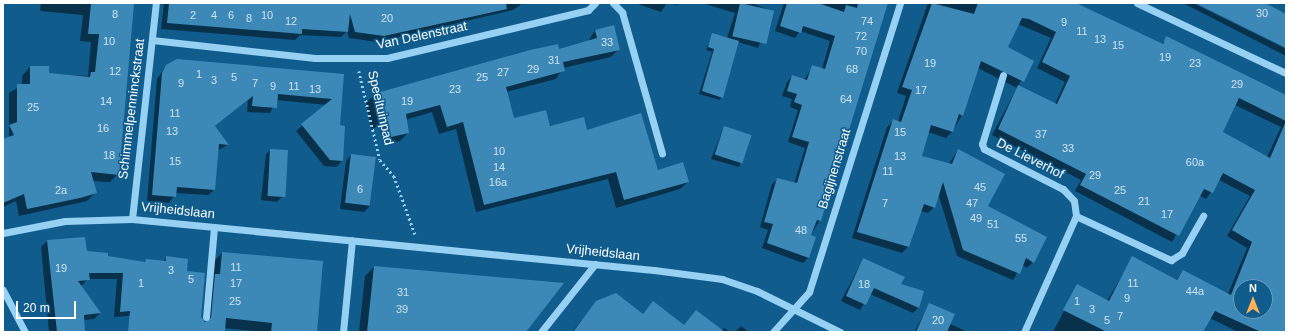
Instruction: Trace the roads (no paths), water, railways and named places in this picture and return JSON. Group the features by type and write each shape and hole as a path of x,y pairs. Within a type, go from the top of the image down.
{"street":[{"name":"Schimmelpenninckstraat","path":"132,219 156,3"},
{"name":"Van Delenstraat","path":"152,40 358,60 387,58 588,10 595,3"},
{"path":"613,3 622,12 662,153"},
{"name":"Bagijnenstraat","path":"773,332 809,292 900,3"},
{"path":"1137,3 1147,5 1286,73"},
{"name":"De Lieverhof","path":"1003,75 982,144 984,149 1062,189 1074,201 1076,216"},
{"path":"1024,332 1076,216 1171,260 1182,253 1203,216"},
{"name":"Vrijheidslaan","path":"3,233 65,221 132,219 595,264 722,279 794,308 840,332"},
{"path":"206,317 214,227"},
{"path":"343,332 352,240"},
{"path":"541,332 595,264"},
{"path":"3,290 25,332"}]}
